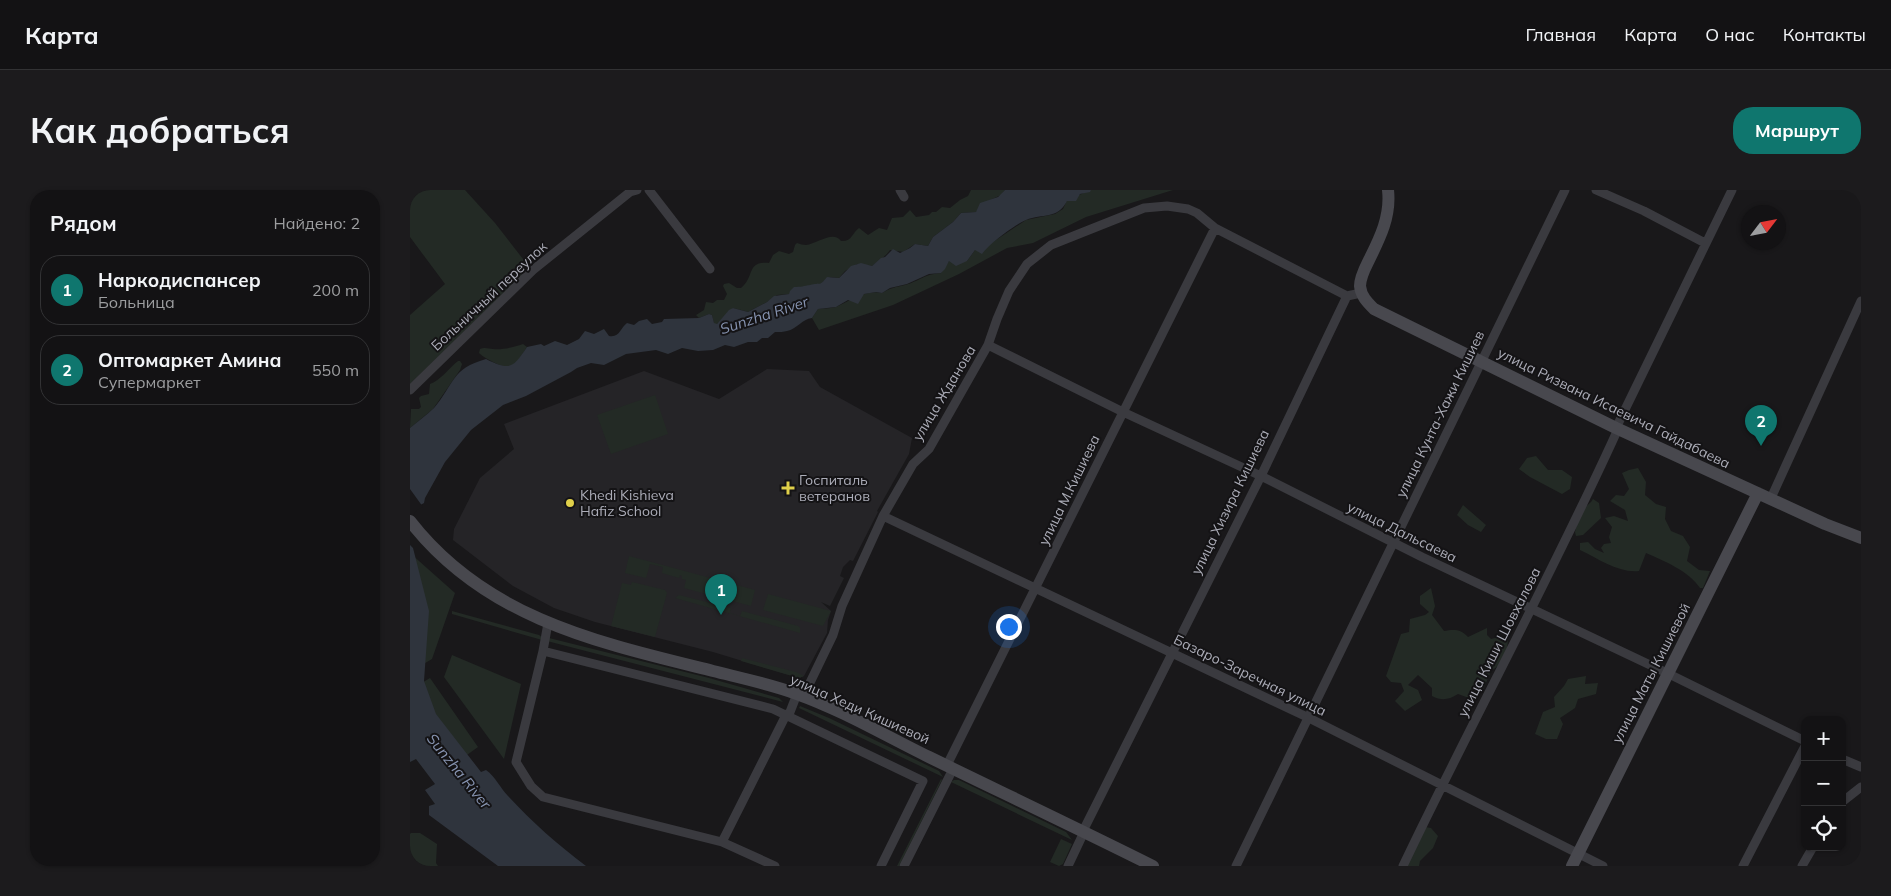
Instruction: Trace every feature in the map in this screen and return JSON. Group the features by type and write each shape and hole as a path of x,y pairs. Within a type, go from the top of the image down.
{"street":[{"name":"Больничный переулок","path":"410,390 533,270 630,192 637,190"},
{"path":"649,190 710,269"},
{"path":"1215,228 1347,296 1361,293 1362,274 1386,222 1389,202 1388,190"},
{"name":"улица Кунта-Хажи Кишиев","path":"1236,866 1392,542 1565,190"},
{"path":"1596,190 1644,211 1705,243"},
{"name":"улица Киши Шовхалова","path":"1403,866 1583,506 1617,428 1732,190"},
{"name":"улица Жданова","path":"722,842 786,715 790,712 800,695 833,635 842,606 883,516 913,464 929,449 988,345 1009,291 1028,264 1051,245 1144,208 1167,206 1188,209 1198,213 1215,228"},
{"name":"улица М.Кишиева","path":"904,866 1036,588 1215,228"},
{"name":"улица Ризвана Исаевича Гайдабаева","path":"1361,293 1374,308 1617,428 1825,524 1861,538"},
{"name":"улица Хизира Кишиева","path":"1068,866 1261,476 1347,296"},
{"path":"1771,498 1861,300"},
{"name":"улица Дальсаева","path":"988,345 1123,412 1261,476 1531,610 1667,673 1801,739"},
{"name":"улица Маты Кишиевой","path":"1572,866 1758,493"},
{"name":"Базаро-Заречная улица","path":"883,516 1307,717 1602,866"},
{"name":"улица Хеди Кишиевой","path":"410,521 440,554 462,573 516,609 548,624 595,640 800,695 1153,866"},
{"path":"548,624 516,762 531,786 543,797 722,842 775,866"},
{"path":"543,651 773,709 923,781 881,866"},
{"path":"1743,866 1801,754"},
{"path":"1846,761 1861,767"},
{"path":"1846,799 1861,787"},
{"path":"1802,866 1811,851"}],"shaded area":[{"path":"410,190 465,190 495,223 530,268 410,384 410,315 445,284 410,237"},
{"path":"971,190 1005,190 1001,195 986,202 976,212 961,213 953,222 933,237 928,246 915,244 903,252 890,250 872,266 857,264 845,271 839,278 830,277 819,285 810,285 804,288 798,287 789,294 777,295 748,312 733,308 717,324 714,324 712,315 709,314 699,318 696,315 704,310 706,302 713,303 717,300 724,300 727,294 723,286 724,284 729,283 737,288 741,288 754,267 762,263 769,263 773,255 779,251 789,254 793,252 797,243 806,245 829,237 845,241 850,239 859,228 868,235 879,228 887,230 892,218 903,217 910,210 916,217 929,215 942,207 950,208 968,196"},
{"path":"1091,190 1173,190 1086,217 1033,243 1007,248 959,274 893,305 819,330 812,318 818,309 836,307 871,292 882,293 930,275 941,273 949,261 967,261 975,250 987,246 1026,220 1055,214 1063,209 1067,200"},
{"path":"523,344 527,347 517,362 510,366 500,365 479,353 482,348 505,349"},
{"path":"458,361 462,364 460,370 433,409 410,428 411,409 419,409 421,407 419,398 429,394 430,384 441,377"},
{"path":"767,369 809,371 820,387 912,438 909,454 877,511 853,561 850,560 843,567 840,576 844,578 830,606 821,602 831,611 827,633 804,676 799,678 713,652 595,622 554,608 513,586 453,540 454,529 480,478 514,449 504,424 644,371 719,399"},
{"path":"655,395 668,434 611,454 597,415"},
{"path":"1536,456 1548,470 1562,470 1572,477 1570,489 1562,494 1519,469 1527,458"},
{"path":"1638,468 1646,482 1645,495 1656,504 1666,507 1665,519 1671,531 1683,536 1690,547 1687,561 1699,570 1710,571 1703,588 1700,588 1689,576 1676,567 1646,553 1639,571 1631,571 1616,568 1580,550 1580,543 1588,542 1595,549 1604,553 1601,548 1604,544 1611,543 1609,537 1612,527 1605,518 1614,516 1628,521 1625,510 1610,501 1616,495 1624,496 1629,489 1622,473"},
{"path":"1593,499 1599,503 1601,518 1583,535 1576,536 1578,519 1584,508"},
{"path":"1463,505 1486,525 1481,532 1468,525 1457,515"},
{"path":"410,553 455,593 432,659 410,672"},
{"path":"629,556 755,590 751,606 684,588 686,580 682,579 682,576 680,575 679,578 662,573 663,567 650,564 646,578 625,573"},
{"path":"632,582 665,590 667,593 655,637 611,626 622,583 631,585"},
{"path":"1431,588 1435,606 1432,615 1444,631 1457,630 1463,632 1468,637 1487,628 1487,635 1491,639 1499,637 1508,639 1507,649 1501,664 1491,671 1483,690 1473,686 1469,698 1458,694 1445,699 1432,696 1432,688 1418,675 1408,685 1418,690 1422,700 1405,711 1395,701 1404,691 1401,683 1391,682 1386,676 1401,634 1409,632 1410,619 1429,612 1420,604 1420,596"},
{"path":"768,594 831,611 823,626 763,610"},
{"path":"679,595 731,608 730,613 740,616 742,611 798,626 800,633 675,598"},
{"path":"452,611 539,635 542,637 542,640 452,614"},
{"path":"549,638 709,678 779,698 783,702 547,641"},
{"path":"452,655 521,684 504,759 444,677"},
{"path":"742,658 796,672 804,676 799,678 741,661"},
{"path":"1586,676 1585,684 1598,683 1596,694 1578,699 1575,708 1560,718 1563,724 1557,739 1546,739 1535,734 1543,712 1555,707 1554,697 1568,679"},
{"path":"430,678 478,747 435,778 410,690"},
{"path":"800,706 939,771 943,777 799,708"},
{"path":"941,779 899,866 897,866"},
{"path":"959,780 1066,832 1072,840 951,782"},
{"path":"1425,827 1431,828 1438,836 1433,848 1420,861 1419,866 1405,866"},
{"path":"411,833 420,833 437,844 436,863 438,866 410,866"},
{"path":"1061,839 1072,844 1063,864 1059,866 1050,862"}],"water":[{"name":"Sunzha River","path":"1005,190 1091,190 1090,192 1080,194 1076,201 1067,201 1054,214 1021,222 996,240 982,254 975,250 967,261 956,266 949,261 941,273 929,274 907,284 890,288 882,293 864,294 858,304 848,300 836,307 818,309 812,318 805,320 791,330 775,332 768,338 762,338 757,342 748,342 734,347 725,345 713,350 698,351 682,348 668,354 656,350 626,354 604,365 591,363 577,368 526,396 503,405 471,430 445,462 424,503 415,508 410,518 410,428 434,408 455,378 466,367 486,359 501,365 510,365 518,359 527,347 541,344 544,346 555,341 567,345 579,339 585,331 594,334 604,329 609,336 615,336 627,323 634,325 639,321 647,319 652,324 662,322 664,319 699,318 709,314 712,315 714,323 717,324 733,308 748,312 774,296 789,294 794,287 820,284 827,277 839,278 851,266 861,263 872,266 893,249 900,253 915,244 928,246 933,237 953,222 961,213 976,212 980,203 998,197"},
{"name":"Sunzha River","path":"410,545 413,548 429,611 424,681 436,714 481,772 486,770 526,815 586,866 498,866 429,815 429,806 435,804 425,790 435,784 416,759 410,762"}],"pier":[{"path":"410,489 423,507 417,510 410,520"}],"place":[{"name":"Оптомаркет Амина","path":"1761,446"},
{"name":"Госпиталь ветеранов","path":"788,488"},
{"name":"Khedi Kishieva Hafiz School","path":"570,503"},
{"name":"Наркодиспансер","path":"721,615"}]}
